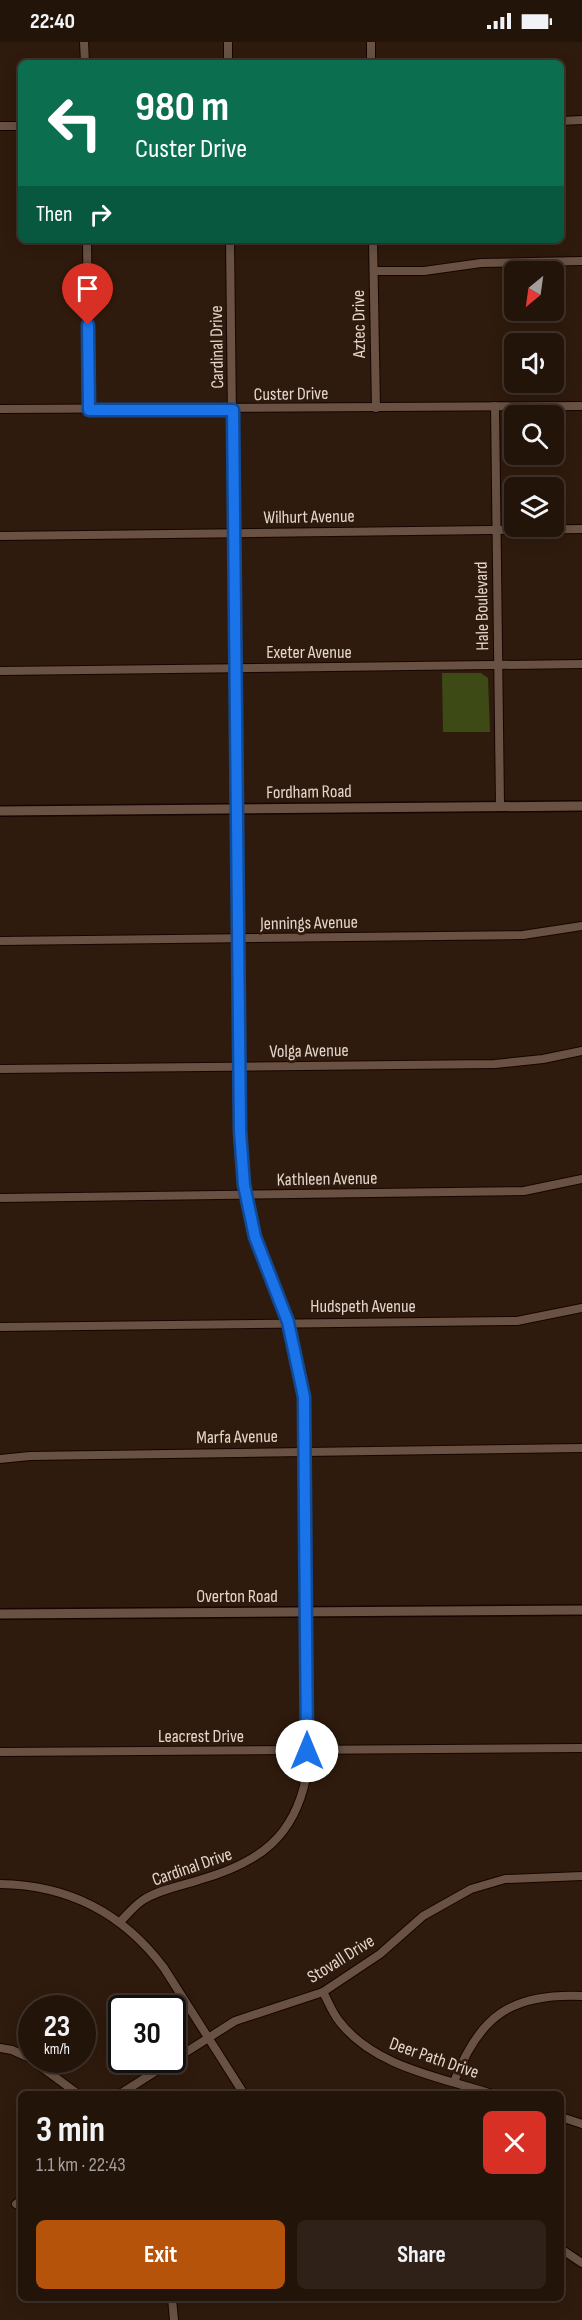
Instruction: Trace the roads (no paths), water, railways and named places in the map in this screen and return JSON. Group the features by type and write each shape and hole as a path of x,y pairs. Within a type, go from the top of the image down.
{"street":[{"path":"84,42 85,60"},
{"path":"228,42 228,60"},
{"path":"371,42 371,60"},
{"path":"564,121 582,120"},
{"path":"0,126 18,126"},
{"path":"87,243 89,410"},
{"name":"Cardinal Drive","path":"120,1922 146,1898 247,1864 266,1850 282,1834 303,1797 307,1772 303,1386 288,1322 261,1258 246,1195 240,1131 230,243"},
{"name":"Aztec Drive","path":"373,243 375,408"},
{"path":"374,271 424,271 482,263 582,261"},
{"name":"Hale Boulevard","path":"495,406 500,806"},
{"name":"Custer Drive","path":"0,409 233,410 582,406"},
{"name":"Wilhurt Avenue","path":"0,536 582,529"},
{"name":"Exeter Avenue","path":"0,671 582,664"},
{"name":"Fordham Road","path":"0,811 582,806"},
{"name":"Jennings Avenue","path":"0,941 523,935 582,926"},
{"name":"Volga Avenue","path":"0,1069 503,1063 543,1059 582,1051"},
{"name":"Kathleen Avenue","path":"0,1198 524,1191 582,1179"},
{"name":"Hudspeth Avenue","path":"0,1327 517,1321 582,1308"},
{"name":"Marfa Avenue","path":"0,1460 30,1456 582,1448"},
{"name":"Overton Road","path":"0,1614 582,1610"},
{"name":"Leacrest Drive","path":"0,1752 582,1748"},
{"name":"Stovall Drive","path":"125,2091 208,2037 249,2014 323,1992 380,1954 423,1916 471,1889 504,1879 582,1876"},
{"path":"0,1884 25,1885 68,1894 96,1906 120,1922 151,1951 242,2091"},
{"name":"Deer Path Drive","path":"323,1992 338,2020 363,2045 385,2059 482,2091"},
{"path":"454,2082 474,2038 488,2021 502,2010 539,1998 582,1996"},
{"path":"0,2048 18,2053"},
{"path":"50,2073 74,2091"},
{"path":"564,2118 582,2124"},
{"path":"564,2250 582,2263"},
{"path":"172,2301 174,2320"}]}
